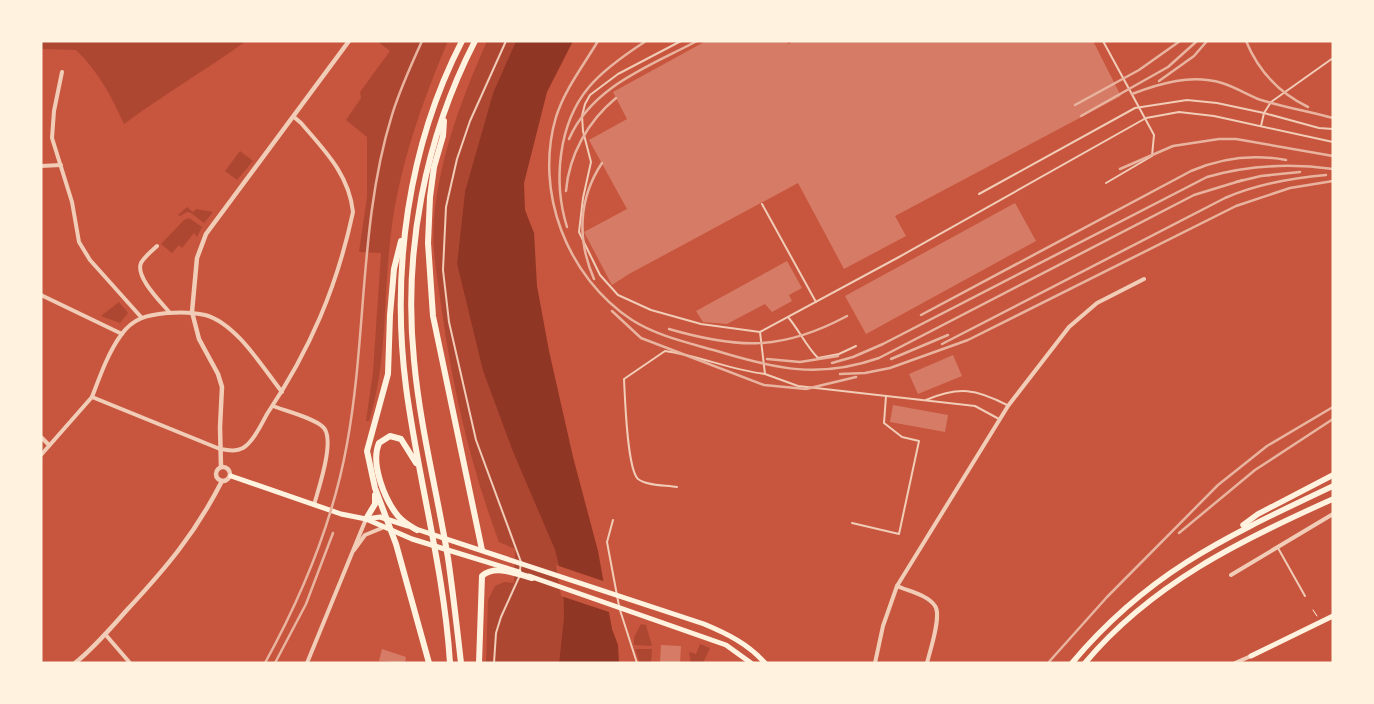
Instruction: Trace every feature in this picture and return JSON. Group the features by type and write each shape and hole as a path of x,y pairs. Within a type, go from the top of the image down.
{"highway":[{"path":"429,663 412,594 392,532 375,488 367,452 388,374 394,269 408,215 417,166 427,128 442,86 462,41"},
{"path":"461,663 448,557 421,420 412,326 413,265 422,194 428,165 445,112 475,41"},
{"path":"445,112 443,136 434,167 430,198 428,243 433,316 482,550"},
{"path":"408,215 402,274 401,332 406,386 420,474 437,556 450,663"},
{"path":"420,474 412,455 401,439 390,436 379,443 377,461 386,496 399,517 420,531"},
{"path":"366,520 375,504 375,488"},
{"path":"479,663 482,576 491,570 510,570 532,578"}],"main road":[{"path":"1232,534 1258,514 1333,475"},
{"path":"231,476 314,505 366,520 392,532 510,570"},
{"path":"1073,662 1108,622 1142,592 1184,562 1232,534 1333,486"},
{"path":"1085,663 1128,619 1186,575 1243,540 1333,499"},
{"path":"366,520 380,517 668,611 729,634 748,646 765,663"},
{"path":"532,578 726,645 751,663"},
{"path":"1252,656 1333,616"}],"street":[{"path":"222,481 216,474 221,467 221,380 199,339 194,327 192,312 197,258 206,234 350,41"},
{"path":"62,72 52,127 52,138 72,202 78,242 141,316"},
{"path":"92,397 220,449 231,451 244,448 282,392 321,319 331,294 352,212 351,199 339,168 294,117"},
{"path":"41,166 61,165"},
{"path":"157,246 142,261 140,273 144,282 170,313"},
{"path":"875,663 883,626 897,586 1008,406 1069,327 1098,303 1144,279"},
{"path":"41,295 122,334"},
{"path":"41,455 92,397 122,334 141,316 192,312 207,315 222,323 242,341 282,392"},
{"path":"273,406 324,427 327,434 327,451 314,505"},
{"path":"41,437 49,445"},
{"path":"221,467 228,468 231,476 228,480 222,481"},
{"path":"75,663 105,634 175,557 196,530 222,481"},
{"path":"1231,575 1333,514"},
{"path":"307,663 366,520"},
{"path":"351,556 365,535 382,528"},
{"path":"897,586 928,600 936,606 938,616 927,663"},
{"path":"105,634 130,663"},
{"path":"1235,663 1252,656"}],"lane":[{"path":"494,663 498,625 520,578 520,562 476,440 449,322 444,290 442,244 446,207 457,158 470,121 506,41"},
{"path":"681,41 618,74 590,95 585,104 582,116 583,131 591,162 579,232 600,275 618,295 651,310 701,324 760,332 1146,118 1179,112 1214,116 1333,142"},
{"path":"1103,41 1154,135 1152,156 1106,183"},
{"path":"1261,126 1264,113 1271,102 1333,58"},
{"path":"979,194 1140,107 1187,100 1217,103 1264,113 1318,128 1333,129"},
{"path":"762,204 816,302"},
{"path":"788,317 802,334 809,349 818,358 839,354 856,346"},
{"path":"760,332 765,374"},
{"path":"677,487 642,481 637,478 632,466 628,438 624,379 666,351 702,358 745,372 765,374 798,386 975,406 1000,419"},
{"path":"924,401 954,391 973,391 984,393 1008,406"},
{"path":"852,524 899,534 919,441 902,437 884,423 886,396"},
{"path":"613,520 607,542 616,598 637,663"},
{"path":"1278,548 1305,596"}],"shaded area":[{"path":"41,41 246,41 124,124 104,85 76,50 41,49"},
{"path":"377,41 448,41 429,87 413,135 400,184 391,233 379,375 369,421 366,421 373,372 381,253 359,252 367,197 367,137 346,120 361,98 360,92 390,51"},
{"path":"487,41 516,41 493,93 465,191 457,264 483,371 513,452 555,550 563,583 564,617 559,663 486,663 488,600 495,586 504,582 514,583 515,549 499,542 472,457 457,399 435,265 433,230 441,172 453,127"},
{"path":"516,41 573,41 547,92 524,183 525,210 534,233 537,286 549,351 573,457 598,551 612,629 618,645 619,663 559,663 564,617 563,583 555,550 513,452 483,371 457,264 465,191 493,93"},
{"path":"240,151 253,161 237,180 225,171"},
{"path":"187,207 193,212 196,209 213,212 204,223 191,213 187,212 180,216 178,215"},
{"path":"189,218 202,227 197,237 194,233 182,248 179,245 172,253 161,244 184,220"},
{"path":"119,302 128,313 120,323 101,316"},
{"path":"641,624 646,625 652,646 634,645 634,637"},
{"path":"700,644 710,648 703,663 691,663 689,652 696,654"},
{"path":"635,649 652,649 651,663 640,663"}],"pier":[{"path":"556,565 606,582 612,613 561,596"}],"building":[{"path":"706,41 787,41 788,44 794,41 1093,41 1121,96 895,216 906,236 844,269 798,183 612,285 584,232 627,209 589,140 627,119 613,92"},
{"path":"1015,203 1036,241 866,334 845,296"},
{"path":"787,261 802,288 789,295 792,301 772,312 765,304 727,324 703,322 696,311"},
{"path":"953,355 962,376 918,394 909,374"},
{"path":"893,405 948,415 945,432 890,422"},
{"path":"661,645 681,646 680,663 660,663"},
{"path":"382,649 406,657 405,663 379,661"}],"railway":[{"path":"265,663 304,584 334,501 347,444 353,403 369,237 381,155 395,105 422,41"},
{"path":"598,41 564,97 556,117 550,145 549,174 553,203 561,230 574,257 590,281 609,302 642,326 673,338 759,363 778,367 817,370 837,368 879,358 1194,195 1243,180"},
{"path":"567,227 560,191 560,173 561,154 571,118 579,102 595,80 616,62 646,41"},
{"path":"569,139 579,121 607,91 642,69 697,41"},
{"path":"1075,105 1139,70 1180,41"},
{"path":"1081,116 1168,67 1197,41"},
{"path":"1159,81 1194,56 1207,41"},
{"path":"1246,41 1257,62 1271,80 1288,95 1308,107"},
{"path":"1132,94 1176,81 1210,80 1222,83 1267,102 1333,118"},
{"path":"566,191 571,165 582,140 597,117 616,98"},
{"path":"1120,169 1173,146 1219,139 1236,139 1333,156"},
{"path":"921,315 1191,171 1237,158 1261,157 1286,160"},
{"path":"594,279 588,264 583,235 584,205 588,191 602,163"},
{"path":"832,363 853,357 883,344 1207,177 1269,166 1333,169"},
{"path":"1236,182 1261,176 1300,172"},
{"path":"942,344 1225,198 1275,182 1326,175"},
{"path":"840,374 865,373 890,368 968,340 1236,206 1290,188 1333,181"},
{"path":"612,311 641,338 764,385 806,389 856,377"},
{"path":"669,329 717,340 760,343 801,336 847,316"},
{"path":"891,359 948,335"},
{"path":"767,359 800,362 838,356"},
{"path":"1048,663 1107,597 1218,485 1267,446 1333,407"},
{"path":"1179,533 1255,470 1333,419"},
{"path":"275,663 306,604 333,533"}]}
